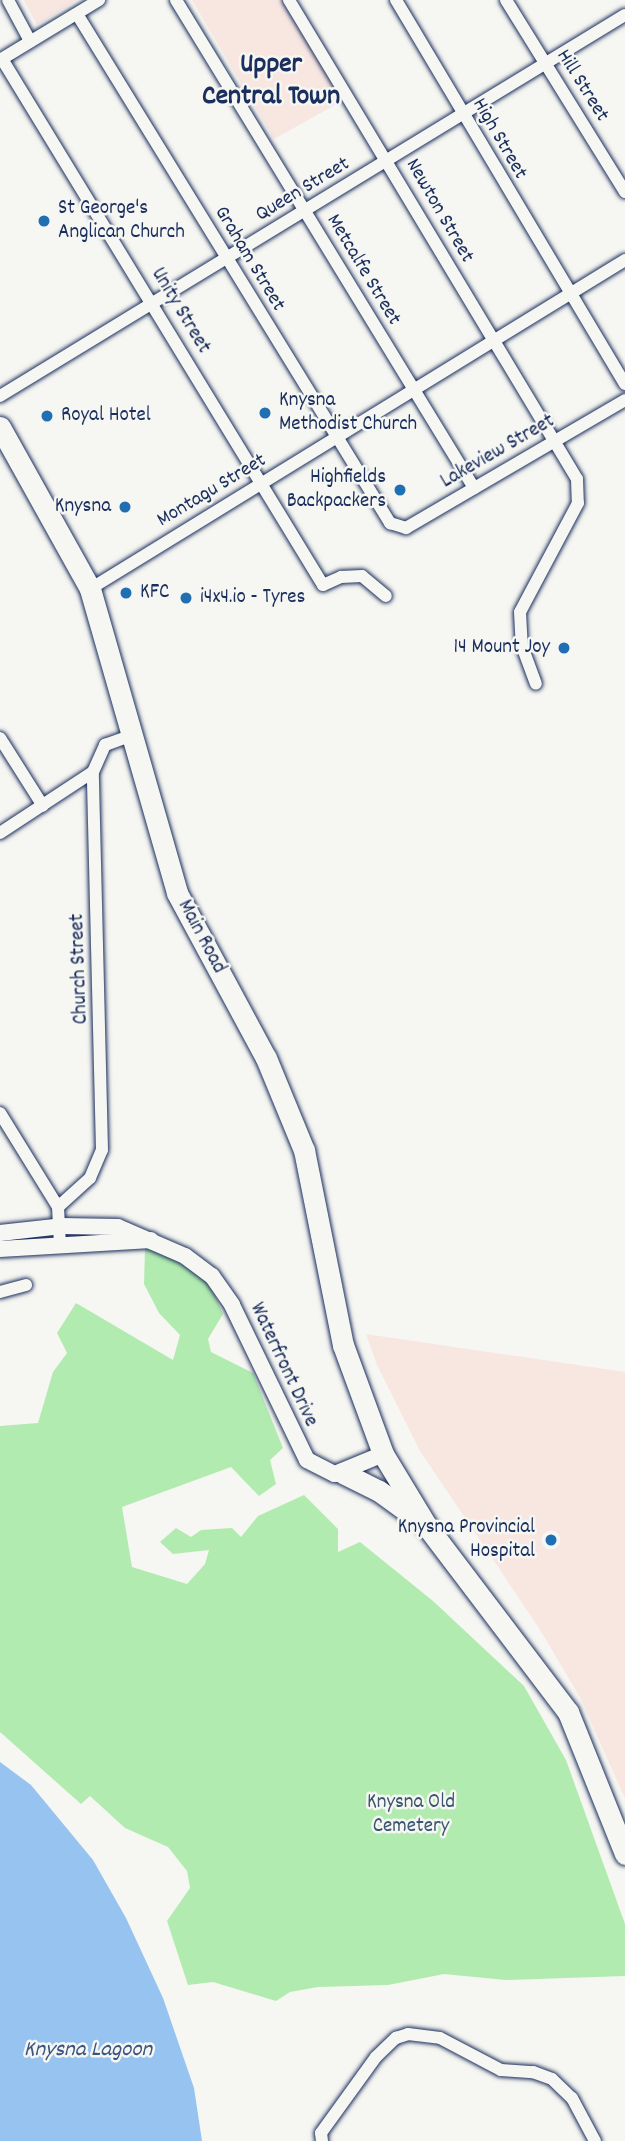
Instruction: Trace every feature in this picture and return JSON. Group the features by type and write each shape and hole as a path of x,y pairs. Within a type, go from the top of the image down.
{"highway":[{"name":"Main Road","path":"0,427 90,589 177,893 266,1058 304,1150 343,1345 383,1454 426,1525"},
{"path":"343,1473 379,1490 426,1525 568,1712 625,1854"}],"street":[{"path":"8,0 30,41"},
{"path":"1,60 99,0"},
{"name":"Metcalfe Street","path":"176,0 474,488"},
{"name":"Newton Street","path":"289,0 388,161 493,345 577,479 578,503 520,612 522,646 536,684"},
{"name":"High Street","path":"396,0 570,296"},
{"name":"Hill Street","path":"506,0 625,191"},
{"name":"Graham Street","path":"77,14 335,440 390,523"},
{"name":"Queen Street","path":"0,396 305,213 625,15"},
{"name":"Unity Street","path":"1,60 153,302 323,585 341,577 362,576 386,596"},
{"path":"625,260 570,296 625,384"},
{"name":"Montagu Street","path":"90,589 570,296"},
{"name":"Lakeview Street","path":"390,523 406,528 625,400"},
{"path":"0,833 93,772 105,745 132,735"},
{"path":"0,738 43,806"},
{"name":"Church Street","path":"58,1207 90,1178 102,1150 93,772"},
{"path":"0,1113 58,1207 62,1226 60,1243"},
{"name":"Waterfront Drive","path":"0,1233 62,1226 118,1227 185,1256 212,1276 232,1305 307,1460 316,1468 343,1473"},
{"name":"Waterfront Drive","path":"0,1249 60,1243 151,1240"},
{"path":"0,1292 26,1285"},
{"path":"343,1473 383,1454"},
{"path":"322,2141 329,2122 376,2057 396,2038 408,2034 440,2038 501,2070 533,2072 552,2079 572,2098 595,2141"}],"shaded area":[{"path":"24,0 77,0 37,25"},
{"path":"192,0 283,0 344,100 274,139"},
{"name":"Knysna Provincial Hospital","path":"366,1334 625,1372 625,1799 581,1699 539,1628 420,1451 377,1365"}],"green space":[{"name":"Knysna Old Cemetery","path":"145,1249 167,1253 208,1279 223,1314 208,1339 211,1352 253,1373 283,1448 270,1460 276,1484 259,1496 231,1467 122,1507 132,1567 187,1584 205,1564 209,1550 173,1554 160,1542 176,1528 191,1537 201,1530 232,1528 241,1537 258,1516 304,1495 338,1529 338,1552 360,1542 433,1601 524,1686 566,1760 625,1924 625,1976 506,1980 444,1974 388,1985 318,1987 290,1992 276,2001 213,1982 188,1985 167,1921 190,1888 187,1871 168,1847 125,1828 90,1796 81,1804 0,1732 0,1426 38,1423 53,1372 67,1353 57,1333 76,1303 173,1360 180,1335 159,1313 144,1284"}],"water":[{"name":"Knysna Lagoon","path":"0,1762 31,1785 93,1860 126,1918 163,1998 194,2088 202,2141 0,2141"}],"place":[{"name":"St George's Anglican Church","path":"44,221"},
{"name":"Knysna Methodist Church","path":"265,413"},
{"name":"Royal Hotel","path":"47,416"},
{"name":"Highfields Backpackers","path":"400,490"},
{"name":"Knysna","path":"125,507"},
{"name":"KFC","path":"126,593"},
{"name":"i4x4.io - Tyres","path":"186,598"},
{"name":"14 Mount Joy","path":"564,648"},
{"name":"Knysna Provincial Hospital","path":"551,1540"}],"district":[{"name":"Upper Central Town","path":"271,82"}]}
